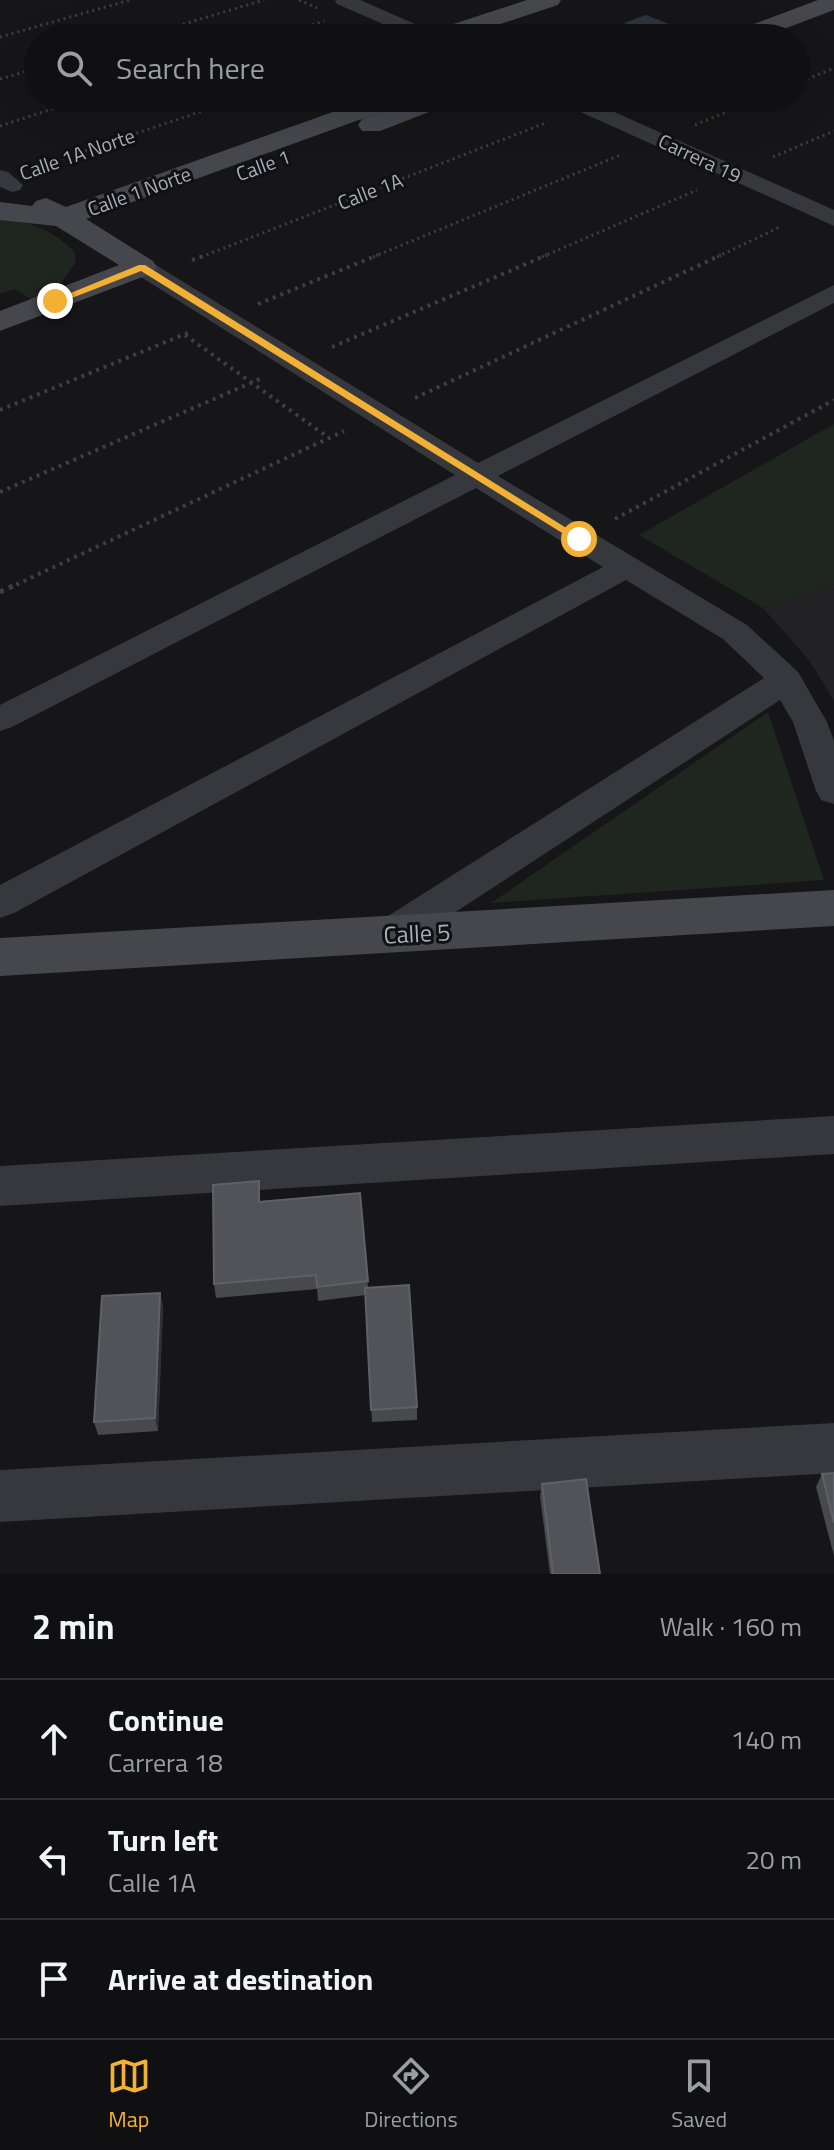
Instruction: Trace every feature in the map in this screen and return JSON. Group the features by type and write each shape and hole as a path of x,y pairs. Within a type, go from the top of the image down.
{"street":[{"path":"344,0 400,24"},
{"path":"476,24 550,0"},
{"path":"773,24 825,3"},
{"path":"487,24 501,16"},
{"name":"Calle 1 Norte","path":"73,225 360,112"},
{"name":"Calle 1","path":"73,225 402,112"},
{"name":"Carrera 19","path":"599,112 834,219"},
{"path":"3,188 73,225 475,476 735,632 786,680 822,721 834,791"},
{"path":"55,301 85,269 90,252 73,225"},
{"path":"0,322 148,271"},
{"path":"0,719 834,293"},
{"path":"0,903 627,567"},
{"path":"391,934 786,680"},
{"name":"Calle 5","path":"0,957 834,908"},
{"path":"0,1186 834,1135"},
{"path":"0,1496 834,1448"}],"path":[{"path":"46,24 130,0"},
{"path":"184,24 264,0"},
{"path":"0,37 24,30"},
{"path":"810,78 834,68"},
{"path":"0,79 24,72"},
{"path":"0,126 43,112"},
{"name":"Calle 1A Norte","path":"3,188 204,112"},
{"name":"Calle 1A","path":"148,271 548,112"},
{"path":"0,410 727,112"},
{"path":"0,492 834,131"},
{"path":"184,334 329,438"},
{"path":"579,539 834,400"}],"shaded area":[{"path":"646,15 669,24 626,24 624,23"},
{"path":"0,217 40,228 74,251 76,262 61,283 49,293 32,300 14,289 0,294"},
{"path":"834,424 834,584 763,608 639,535"},
{"path":"834,584 834,701 809,660 763,608"},
{"path":"768,712 824,880 491,903"}],"building":[{"path":"259,1181 259,1202 360,1193 368,1281 317,1287 316,1275 214,1284 213,1185"},
{"path":"409,1285 417,1407 371,1410 365,1288"},
{"path":"160,1293 155,1418 94,1422 102,1296"},
{"path":"834,1473 834,1523 822,1474"},
{"path":"586,1479 600,1574 553,1574 542,1484"}],"route":[{"path":"55,301 142,267 579,539"}]}
